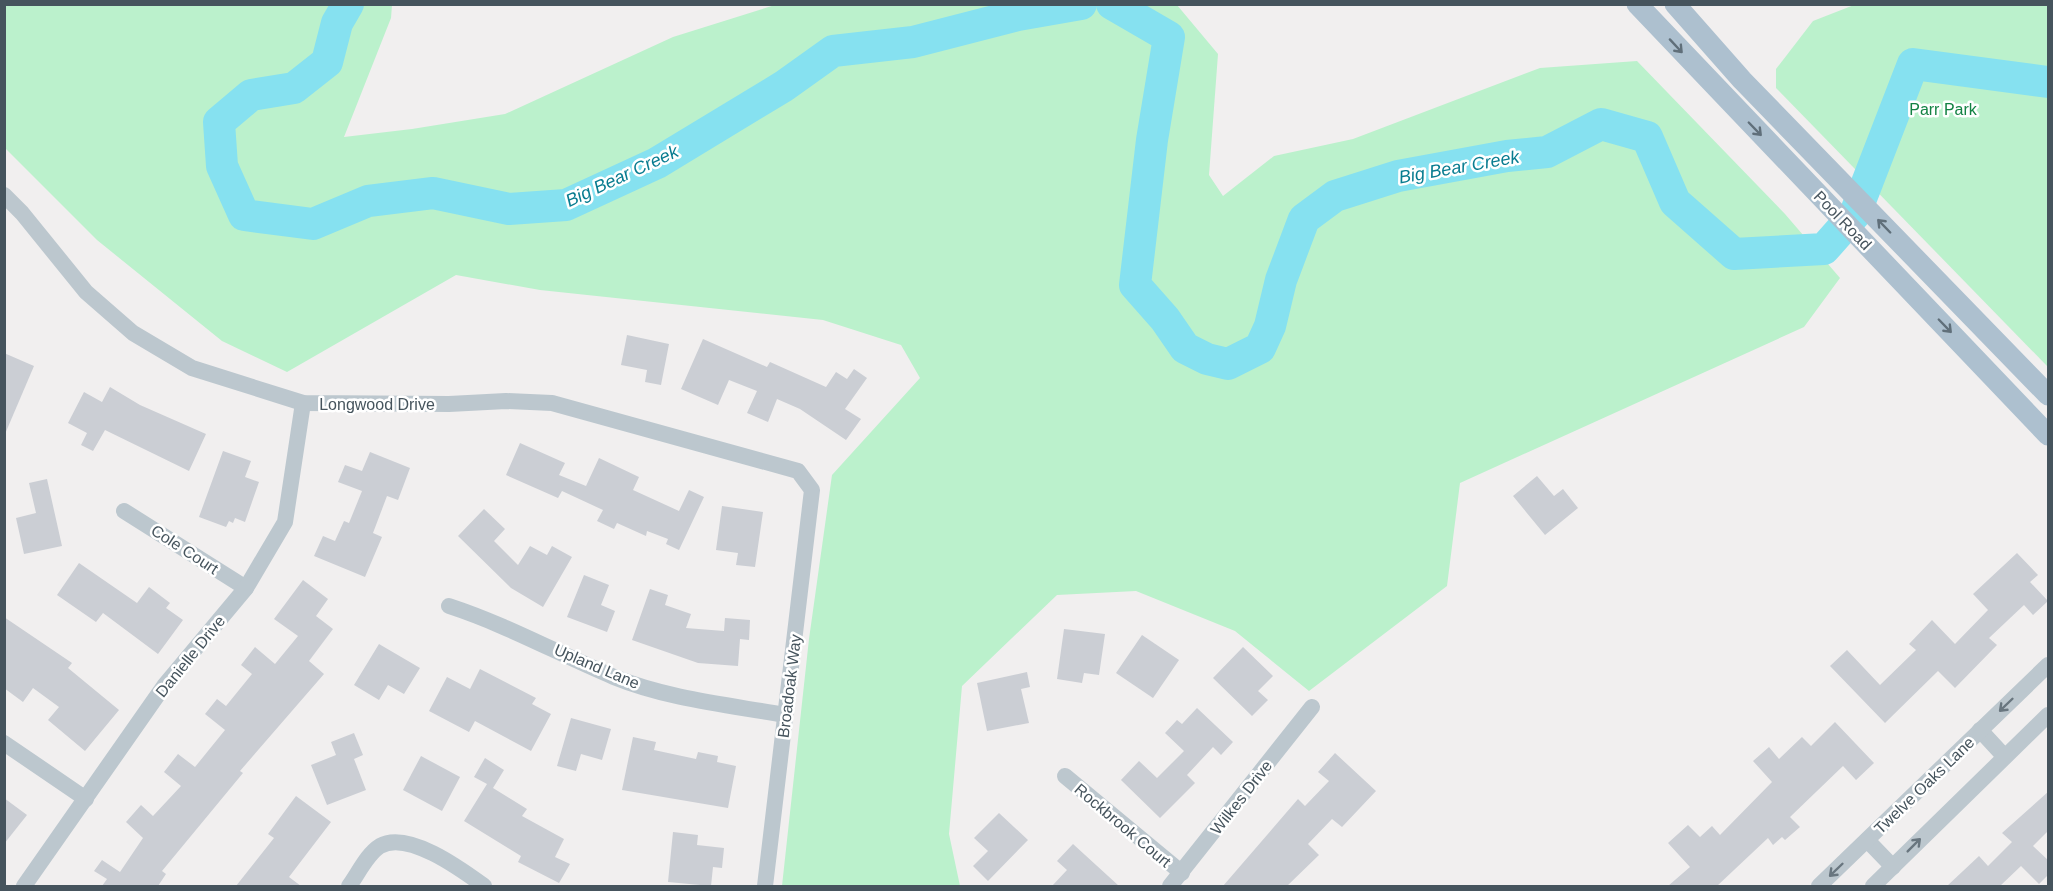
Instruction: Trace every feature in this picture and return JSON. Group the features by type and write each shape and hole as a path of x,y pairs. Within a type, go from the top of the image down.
{"main road":[{"name":"Pool Road","path":"1637,4 2049,435"},
{"name":"Pool Road","path":"1675,4 1742,80 2049,394"},
{"path":"2003,387 2023,368"}],"street":[{"name":"Longwood Drive","path":"4,195 22,213 86,292 133,333 192,368 303,403 449,404 506,401 552,404 798,471 810,485"},
{"name":"Danielle Drive","path":"24,886 164,686 246,588 285,522 303,403"},
{"name":"Broadoak Way","path":"765,886 812,490 810,485"},
{"name":"Cole Court","path":"124,511 246,588"},
{"name":"Upland Lane","path":"449,606 490,620 616,678 665,693 785,715"},
{"name":"Twelve Oaks Lane","path":"1819,886 2049,665"},
{"name":"Wilkes Drive","path":"1170,886 1312,707"},
{"path":"1873,886 2004,756 2049,715"},
{"name":"Twelve Oaks Lane","path":"1980,730 2004,756"},
{"path":"4,743 86,799"},
{"name":"Rockbrook Court","path":"1065,776 1182,873"},
{"name":"Twelve Oaks Lane","path":"1867,840 1893,867"},
{"path":"349,886 373,853 381,846 395,842 410,842 464,872 484,886"}],"green space":[{"path":"4,5 392,5 391,18 344,137 505,114 673,37 775,5 1177,5 1218,54 1209,175 1223,196 1274,156 1353,139 1540,68 1637,61 1785,214 1840,278 1804,327 1460,483 1447,586 1309,691 1235,631 1136,591 1057,595 962,686 949,834 960,886 782,886 809,639 832,475 920,378 901,345 823,320 540,290 456,275 287,372 222,341 97,240 5,148"},
{"name":"Parr Park","path":"1854,5 2048,5 2048,367 1776,88 1776,69 1813,21"}],"building":[{"path":"627,335 669,344 661,385 645,382 647,370 621,365"},
{"path":"703,339 767,367 770,362 826,387 836,372 847,379 854,369 867,378 845,409 861,419 846,440 800,409 777,399 768,422 747,413 757,391 729,380 718,405 681,389"},
{"path":"4,353 34,366 5,434 4,434"},
{"path":"110,387 140,405 206,434 189,471 105,430 93,451 81,445 87,433 68,423 84,392 102,402"},
{"path":"520,443 565,463 559,475 586,486 599,458 639,477 633,490 679,511 689,490 704,497 679,550 666,544 668,539 647,531 646,536 617,523 614,529 597,521 603,510 562,491 558,498 506,475"},
{"path":"223,451 251,461 245,477 259,482 245,522 235,518 233,523 229,521 226,527 199,517"},
{"path":"370,452 410,468 398,500 387,496 373,533 382,537 365,577 314,556 323,536 335,541 344,521 349,523 362,491 338,482 345,465 362,471"},
{"path":"1537,476 1554,496 1563,489 1578,508 1545,535 1513,496"},
{"path":"47,479 62,546 24,554 16,518 36,513 29,483"},
{"path":"722,506 763,512 755,567 736,565 738,553 716,550"},
{"path":"484,509 505,529 494,541 518,565 530,546 547,555 552,546 572,557 543,607 511,588 458,536"},
{"path":"2017,553 2038,575 2030,582 2048,601 2033,615 2024,605 1989,638 1997,645 1955,688 1938,671 1885,723 1830,666 1847,650 1880,685 1916,650 1909,644 1932,620 1955,644 1988,610 1973,594"},
{"path":"79,563 137,603 149,587 170,603 166,608 183,620 158,654 103,613 96,622 57,595"},
{"path":"584,575 609,585 601,605 615,611 607,632 567,617"},
{"path":"303,580 328,599 316,616 333,629 309,661 324,674 240,771 243,773 162,871 166,874 158,886 102,886 107,879 94,871 102,860 120,872 143,838 126,822 141,805 153,816 181,786 164,772 178,754 195,767 225,730 205,714 217,699 226,706 252,674 241,665 255,647 275,664 298,636 274,619"},
{"path":"650,589 668,595 665,605 691,614 686,628 724,631 725,618 750,620 749,640 740,639 738,666 698,663 632,640"},
{"path":"4,617 72,663 68,668 119,710 85,751 48,720 59,707 33,688 23,702 4,688"},
{"path":"1064,629 1105,634 1099,675 1084,673 1082,683 1057,679"},
{"path":"1142,635 1179,660 1153,698 1116,673"},
{"path":"379,644 420,668 404,694 388,685 379,700 354,685"},
{"path":"1243,647 1273,676 1258,691 1268,700 1252,716 1213,678"},
{"path":"480,669 536,698 532,704 551,714 531,751 475,721 469,732 429,711 447,677 470,689"},
{"path":"1027,672 1030,687 1021,689 1029,723 987,731 977,683"},
{"path":"1197,708 1233,742 1221,755 1213,747 1187,775 1195,783 1160,818 1121,780 1139,761 1157,778 1184,751 1165,733 1177,720 1182,724"},
{"path":"571,718 611,729 602,760 581,754 576,771 557,766"},
{"path":"1835,722 1874,763 1856,780 1843,766 1790,817 1800,827 1785,840 1782,837 1773,845 1768,838 1717,886 1668,886 1690,867 1668,843 1688,825 1700,837 1712,826 1720,835 1772,782 1753,761 1769,747 1779,759 1802,737 1811,746"},
{"path":"354,733 363,755 354,759 366,790 327,805 311,765 336,755 331,742"},
{"path":"633,737 656,742 654,750 696,759 698,752 718,756 717,762 736,766 728,808 622,790"},
{"path":"1335,753 1376,791 1342,827 1332,819 1308,844 1319,855 1287,886 1223,886 1298,799 1305,806 1329,781 1318,772"},
{"path":"421,756 460,777 442,811 403,790"},
{"path":"485,758 504,770 493,788 527,809 522,816 564,839 555,857 570,864 559,883 518,862 521,856 464,821 487,784 474,777"},
{"path":"2049,791 2049,830 2033,846 2049,861 2049,874 2039,884 2021,866 2000,886 1947,886 1979,856 1988,866 2012,842 2002,833"},
{"path":"296,796 331,822 289,877 301,886 236,886 274,838 268,834"},
{"path":"4,798 27,815 4,844"},
{"path":"999,813 1028,840 988,881 973,866 988,851 974,838"},
{"path":"673,832 698,835 697,845 724,848 722,868 713,867 711,886 668,882"},
{"path":"1073,844 1119,886 1052,886 1067,870 1057,861"}],"waterway":[{"name":"Big Bear Creek","path":"348,4 337,23 327,62 294,88 251,95 219,122 222,166 244,215 313,224 368,201 433,193 509,209 566,205 657,163 784,86 833,51 913,42 1018,15 1081,4"},
{"name":"Big Bear Creek","path":"1112,4 1169,37 1152,140 1135,285 1165,319 1185,348 1207,359 1228,364 1260,348 1270,326 1281,280 1304,219 1335,196 1398,176 1507,156 1547,152 1601,124 1647,137 1675,202 1734,254 1824,249 1855,214 1913,64 2048,82"}]}
